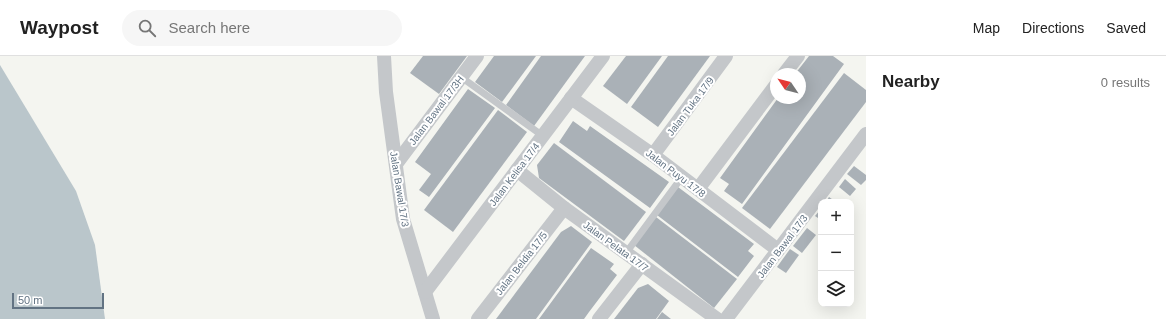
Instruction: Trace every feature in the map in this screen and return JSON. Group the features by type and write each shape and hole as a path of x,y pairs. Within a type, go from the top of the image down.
{"street":[{"name":"Jalan Bawal 17/3","path":"384,56 386,92 403,219 433,319"},
{"name":"Jalan Bawal 17/3H","path":"396,164 477,56"},
{"name":"Jalan Kelisa 17/4","path":"425,292 603,56"},
{"name":"Jalan Tuka 17/9","path":"653,155 726,56"},
{"path":"789,68 798,56"},
{"path":"698,189 770,93"},
{"name":"Jalan Puyu 17/8","path":"571,98 653,155 778,250"},
{"name":"Jalan Bawal 17/3","path":"726,319 866,134"},
{"name":"Jalan Pelata 17/7","path":"517,170 564,208 717,319"},
{"name":"Jalan Beldia 17/5","path":"478,319 564,208"},
{"path":"599,319 642,264"}],"lane":[{"path":"461,77 543,136"},
{"path":"626,252 682,178"}],"shaded area":[{"path":"0,65 76,191 95,245 105,319 0,319"}],"building":[{"path":"423,56 467,56 439,94 410,73"},
{"path":"494,56 536,56 502,102 475,82"},
{"path":"541,56 585,56 534,126 506,105"},
{"path":"626,56 662,56 627,104 603,86"},
{"path":"668,56 710,56 658,127 631,107"},
{"path":"809,56 833,56 844,64 742,204 724,191 729,184 720,178 774,104 806,104 806,68 800,68"},
{"path":"844,73 866,90 866,102 770,229 742,208"},
{"path":"468,89 495,108 429,197 419,190 431,174 415,162"},
{"path":"498,110 527,132 453,232 424,210"},
{"path":"573,121 587,131 590,126 669,182 650,208 559,142"},
{"path":"554,143 646,212 624,241 539,178 537,165"},
{"path":"854,166 866,175 866,180 861,185 847,174"},
{"path":"845,179 856,189 850,196 839,187"},
{"path":"678,187 754,244 748,251 754,256 738,277 657,215"},
{"path":"656,217 737,279 714,308 634,245"},
{"path":"571,226 592,242 536,319 496,319 561,232"},
{"path":"807,228 816,235 802,253 793,246"},
{"path":"591,248 614,264 610,269 617,275 584,319 539,319"},
{"path":"790,249 799,255 786,273 777,267"},
{"path":"648,284 669,301 656,319 614,319 638,288"},
{"path":"662,312 671,319 657,319"}]}
